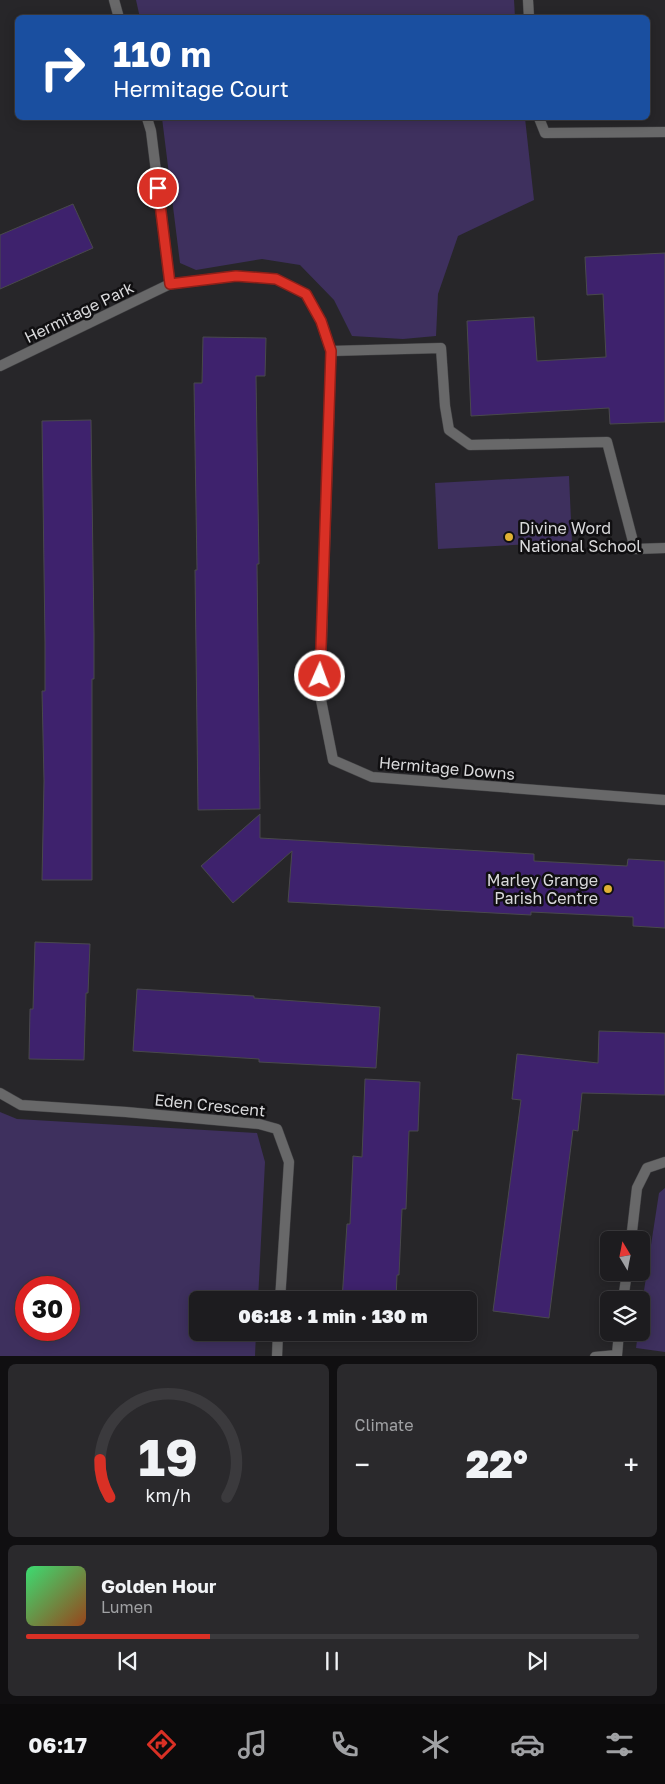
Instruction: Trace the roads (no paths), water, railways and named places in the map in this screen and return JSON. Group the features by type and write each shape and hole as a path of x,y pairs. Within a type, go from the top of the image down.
{"street":[{"path":"114,0 117,15"},
{"path":"528,0 529,15"},
{"path":"148,120 151,130 170,284"},
{"path":"540,120 545,133 665,132"},
{"name":"Hermitage Downs","path":"170,284 236,276 276,279 306,294 321,321 331,351 320,695 333,760 372,777 665,800"},
{"name":"Hermitage Park","path":"0,366 170,284"},
{"path":"331,351 441,348 445,406 449,430 470,445 607,442 635,548 665,548"},
{"name":"Eden Crescent","path":"0,1093 21,1105 249,1123 277,1129 289,1162 281,1291"},
{"path":"632,1231 637,1188 647,1168 665,1162"},
{"path":"277,1356 278,1341"},
{"path":"595,1356 617,1356 618,1341"}],"place":[{"name":"Divine Word National School","path":"509,537"},
{"name":"Marley Grange Parish Centre","path":"608,889"}]}
